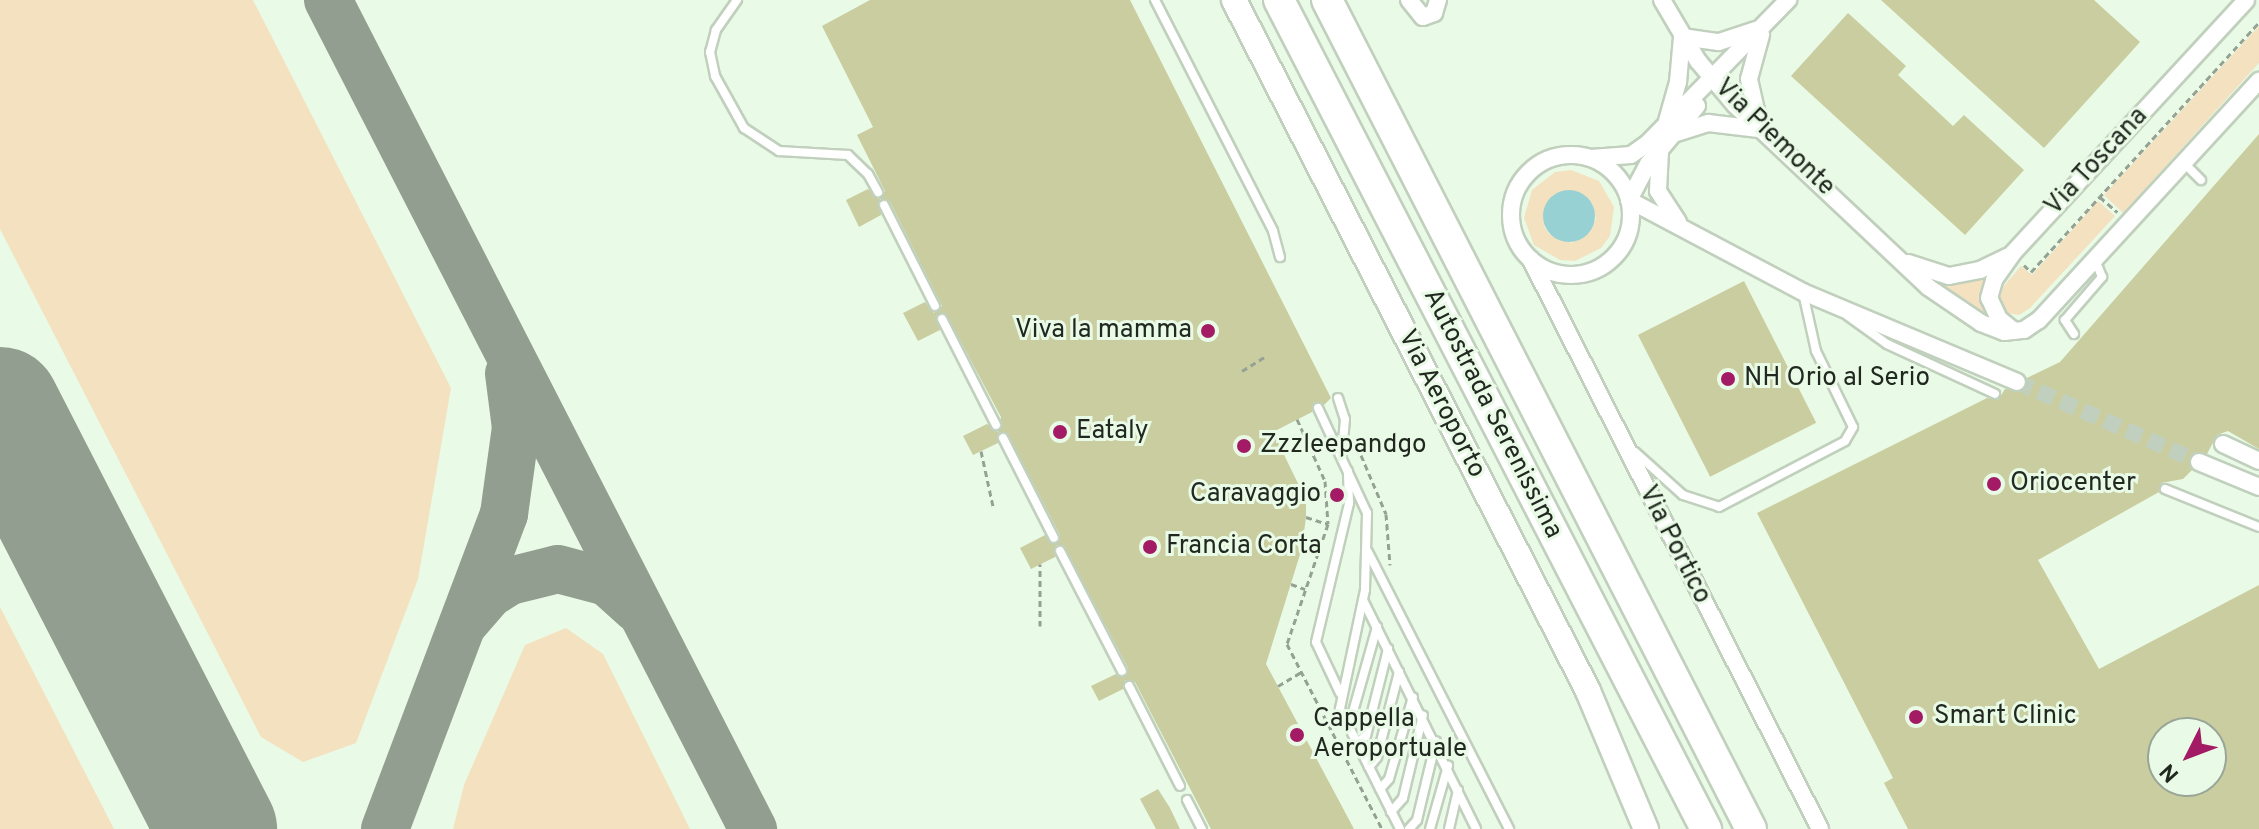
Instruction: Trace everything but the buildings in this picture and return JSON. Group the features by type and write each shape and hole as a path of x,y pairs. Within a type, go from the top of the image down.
{"highway":[{"name":"Autostrada Serenissima","path":"1279,0 1706,829"},
{"name":"Autostrada Serenissima","path":"1327,0 1751,829"}],"main road":[{"name":"Via Aeroporto","path":"1234,0 1588,691 1643,823"}],"street":[{"path":"1409,0 1423,17 1434,13 1438,0"},
{"name":"Via Piemonte","path":"1662,0 1682,37 1713,81 1760,129 1961,311 1992,329 2014,331"},
{"path":"1764,26 1749,79 1760,129 1708,123 1670,130 1631,155 1590,158 1558,156 1540,163 1519,185 1511,206 1512,228 1531,260 1569,275 1607,263 1628,233 1629,200 1670,130 1713,81 1788,0"},
{"name":"Via Toscana","path":"2014,331 1999,319 1989,298 1994,280 2246,0"},
{"path":"1670,130 1682,37 1719,42 1764,26"},
{"path":"2014,331 2039,320 2259,81"},
{"path":"1660,150 1658,191 1682,227"},
{"path":"1590,158 1614,174 1629,200 1803,292 2017,382"},
{"name":"Via Piemonte","path":"1904,261 1949,276 1964,275 2016,258"},
{"name":"Via Portico","path":"1531,260 1820,829"},
{"path":"2223,444 2259,461"},
{"path":"2199,462 2257,488"}],"lane":[{"path":"737,0 716,30 710,52 715,76 744,128 779,151 848,155 878,192"},
{"path":"1155,0 1273,231 1280,257"},
{"path":"2184,163 2201,180"},
{"path":"884,205 935,306"},
{"path":"2074,334 2065,320 2102,277 2095,260"},
{"path":"1620,438 1683,495 1719,507 1845,441 1853,427 1816,351 1803,292"},
{"path":"1834,305 1887,344 1995,394"},
{"path":"942,319 996,425"},
{"path":"1338,398 1345,419 1342,458"},
{"path":"1318,408 1363,498 1368,551 1363,599 1340,693"},
{"path":"1003,438 1054,538"},
{"path":"1348,470 1349,503 1316,642 1340,693 1349,727 1400,829"},
{"path":"2165,489 2259,527"},
{"path":"1060,551 1122,671"},
{"path":"1368,551 1509,829"},
{"path":"1363,599 1436,740 1476,829"},
{"path":"1349,727 1377,626"},
{"path":"1357,743 1366,736 1388,648"},
{"path":"1369,767 1377,757 1399,671"},
{"path":"1129,686 1180,786"},
{"path":"1380,789 1389,779 1413,697"},
{"path":"1391,812 1403,798 1423,714"},
{"path":"1409,829 1417,820 1436,740"},
{"path":"1430,829 1448,765"},
{"path":"1449,829 1458,790"},
{"path":"1187,800 1202,829"}],"path":[{"path":"2016,258 2031,272 2259,22"},
{"path":"2100,197 2129,223"},
{"path":"1242,371 1264,357"},
{"path":"981,451 993,506"},
{"path":"1361,455 1386,514 1393,576"},
{"path":"1306,517 1328,524"},
{"path":"1040,564 1040,626"},
{"path":"1291,584 1305,589"},
{"path":"1278,686 1301,672"}],"shaded area":[{"path":"0,0 253,0 451,388 418,579 356,743 303,762 261,737 0,229"},
{"path":"2259,26 2259,63 2123,213 2104,195"},
{"path":"1571,170 1599,181 1614,207 1610,236 1601,248 1575,261 1560,260 1534,245 1524,218 1532,190 1555,172","holes":["1592,203 1596,220 1572,243 1549,234 1544,226"]},
{"path":"2098,201 2115,216 2030,308 2019,315 2007,313 1999,303 2002,288 2021,266 2032,275"},
{"path":"1986,278 1981,301 1988,319 1935,282 1959,284"},
{"path":"0,607 114,829 0,829"},
{"path":"566,628 603,654 690,829 453,829 464,785 525,645"}],"water":[{"path":"1569,190 1588,197 1595,216 1588,235 1569,242 1550,235 1543,216 1550,197"}],"taxiway":[{"path":"328,0 753,829"},
{"path":"385,829 504,514 516,428 509,373"},
{"path":"465,622 489,594 510,581 558,569 607,582 637,609"},
{"path":"199,795 220,829"}],"runway":[{"path":"0,407 217,829"}],"tunnel":[{"path":"2017,382 2199,462"}],"place":[{"name":"Viva la mamma","path":"1208,331"},
{"name":"NH Orio al Serio","path":"1728,379"},
{"name":"Eataly","path":"1060,432"},
{"name":"Zzzleepandgo","path":"1244,446"},
{"name":"Oriocenter","path":"1994,484"},
{"name":"Caravaggio","path":"1337,495"},
{"name":"Francia Corta","path":"1150,547"},
{"name":"Smart Clinic","path":"1916,717"},
{"name":"Cappella Aeroportuale","path":"1297,735"}]}
